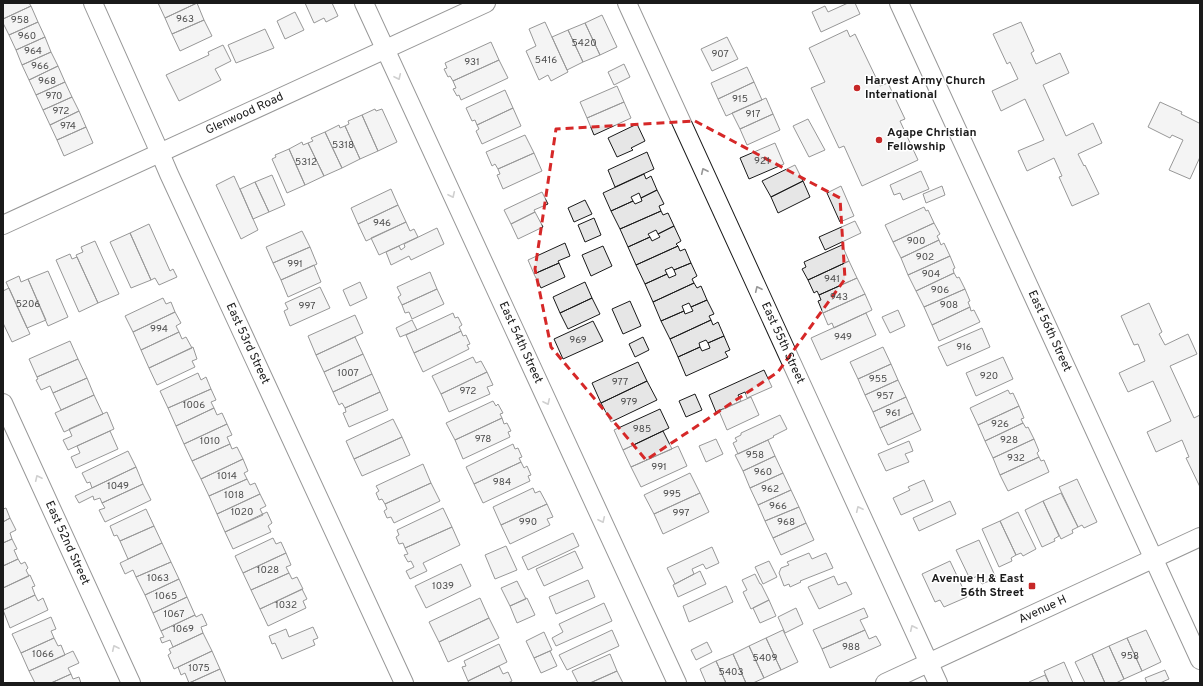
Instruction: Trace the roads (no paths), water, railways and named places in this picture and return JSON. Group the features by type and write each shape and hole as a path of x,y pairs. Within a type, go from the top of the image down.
{"street":[{"name":"East 53rd Street","path":"93,3 172,182 404,683"},
{"name":"East 54th Street","path":"364,3 676,683"},
{"name":"Glenwood Road","path":"3,225 486,3"},
{"name":"East 55th Street","path":"627,3 938,683"},
{"name":"East 56th Street","path":"900,3 1200,660"},
{"name":"East 52nd Street","path":"3,403 132,683"},
{"name":"Avenue H","path":"885,683 1200,537"}],"place":[{"name":"Harvest Army Church International","path":"857,88"},
{"name":"Agape Christian Fellowship","path":"879,140"},
{"name":"Avenue H & East 56th Street","path":"1032,586"}]}
